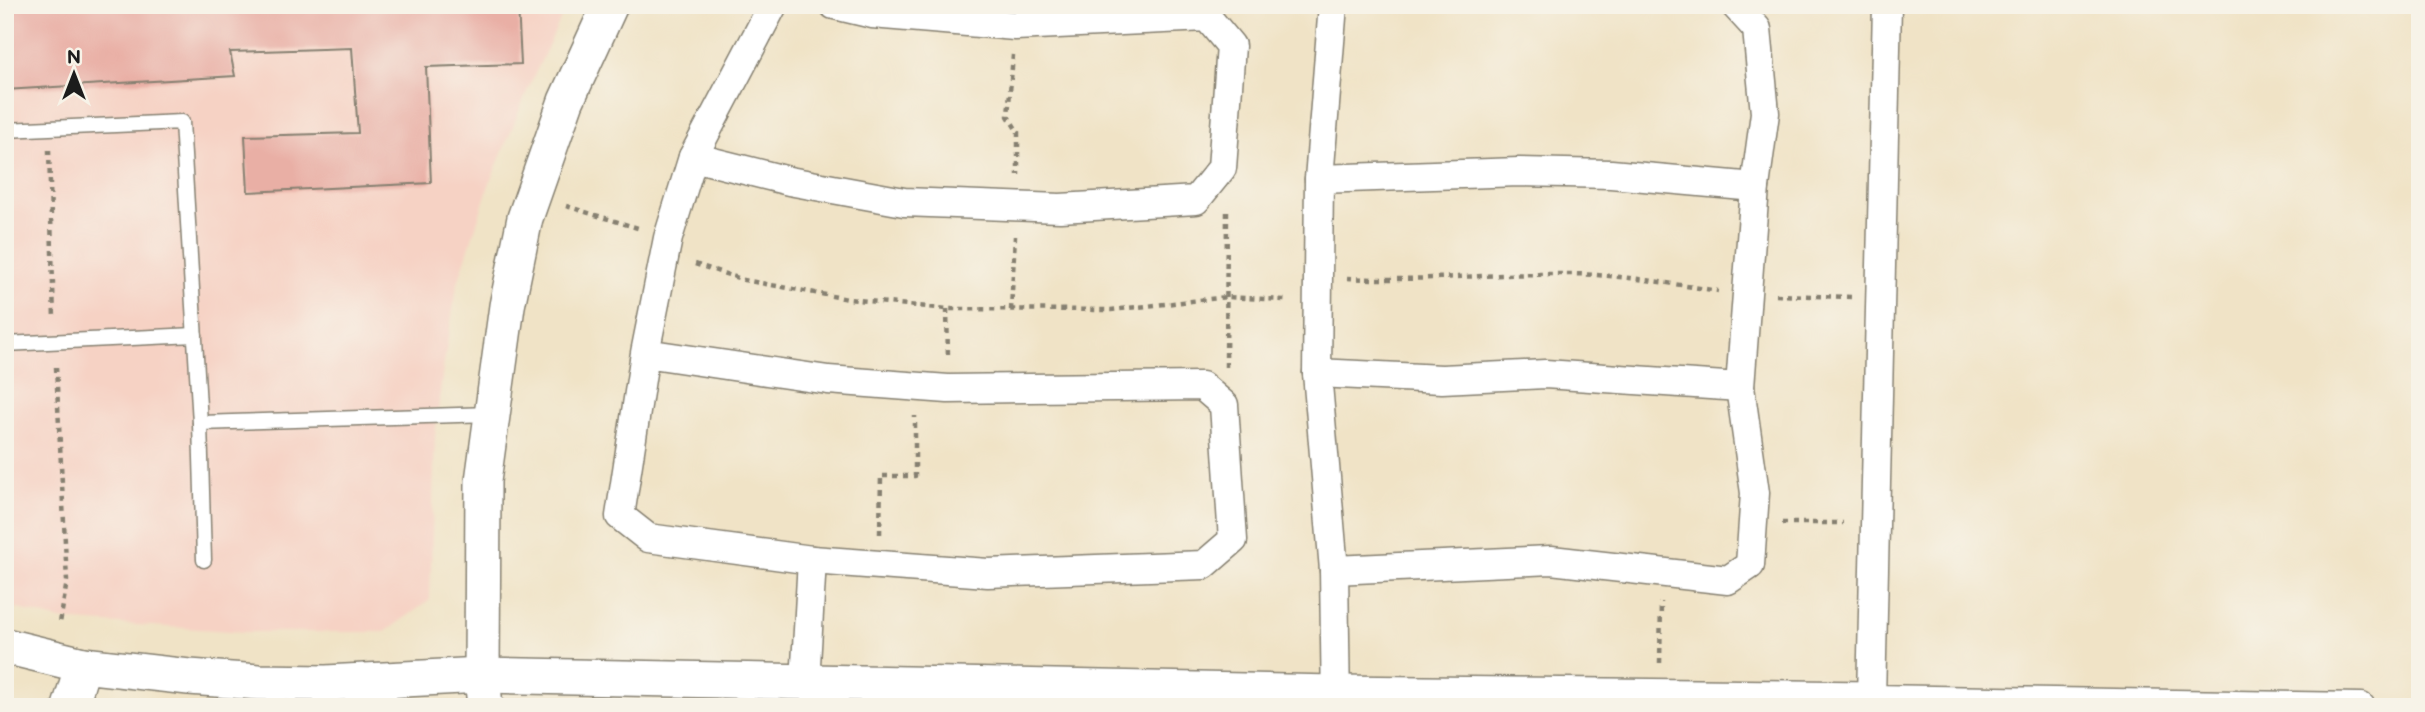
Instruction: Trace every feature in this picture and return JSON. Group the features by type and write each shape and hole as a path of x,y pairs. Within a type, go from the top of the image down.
{"street":[{"path":"484,691 483,481 506,306 525,218 566,101 610,5"},
{"path":"645,353 828,380 948,389 1202,386 1224,405 1233,540 1204,565 988,573 812,560 648,538 620,516 645,353 666,246 692,158 773,5"},
{"path":"692,158 789,181 904,202 1060,208 1195,200 1222,168 1231,46 1207,17 1015,26 872,14 834,5"},
{"path":"1333,5 1319,179 1317,373 1334,570 1335,700"},
{"path":"1334,570 1551,560 1728,580 1750,565 1755,493 1740,387 1755,187 1765,113 1757,29 1735,5"},
{"path":"1870,703 1887,5"},
{"path":"1319,179 1519,172 1611,174 1755,187"},
{"path":"1317,373 1442,379 1545,374 1740,387"},
{"path":"805,682 812,560"},
{"path":"5,646 83,665 189,677 484,691 805,682 1335,700 2361,707"},
{"path":"70,707 83,665"}],"lane":[{"path":"5,130 182,122 200,423 204,560"},
{"path":"5,344 195,335"},
{"path":"200,423 492,414"}],"path":[{"path":"1011,310 1018,132 1008,116 1015,26"},
{"path":"1208,186 1227,199 1224,405"},
{"path":"565,205 744,280 848,299 947,309 1011,310 1111,310 1227,297 1294,300"},
{"path":"1318,277 1397,281 1569,274 1653,281 1747,295 1880,297"},
{"path":"947,309 948,389"},
{"path":"880,565 881,476 915,476 915,387"},
{"path":"1753,523 1875,523"},
{"path":"1660,670 1661,573"}],"shaded area":[{"path":"5,5 567,5 528,89 489,185 457,286 435,436 430,600 385,632 246,632 60,620 5,605"}],"building":[{"path":"5,5 518,5 521,64 426,67 431,183 248,192 245,136 358,133 352,48 230,52 235,76 5,90"}]}
